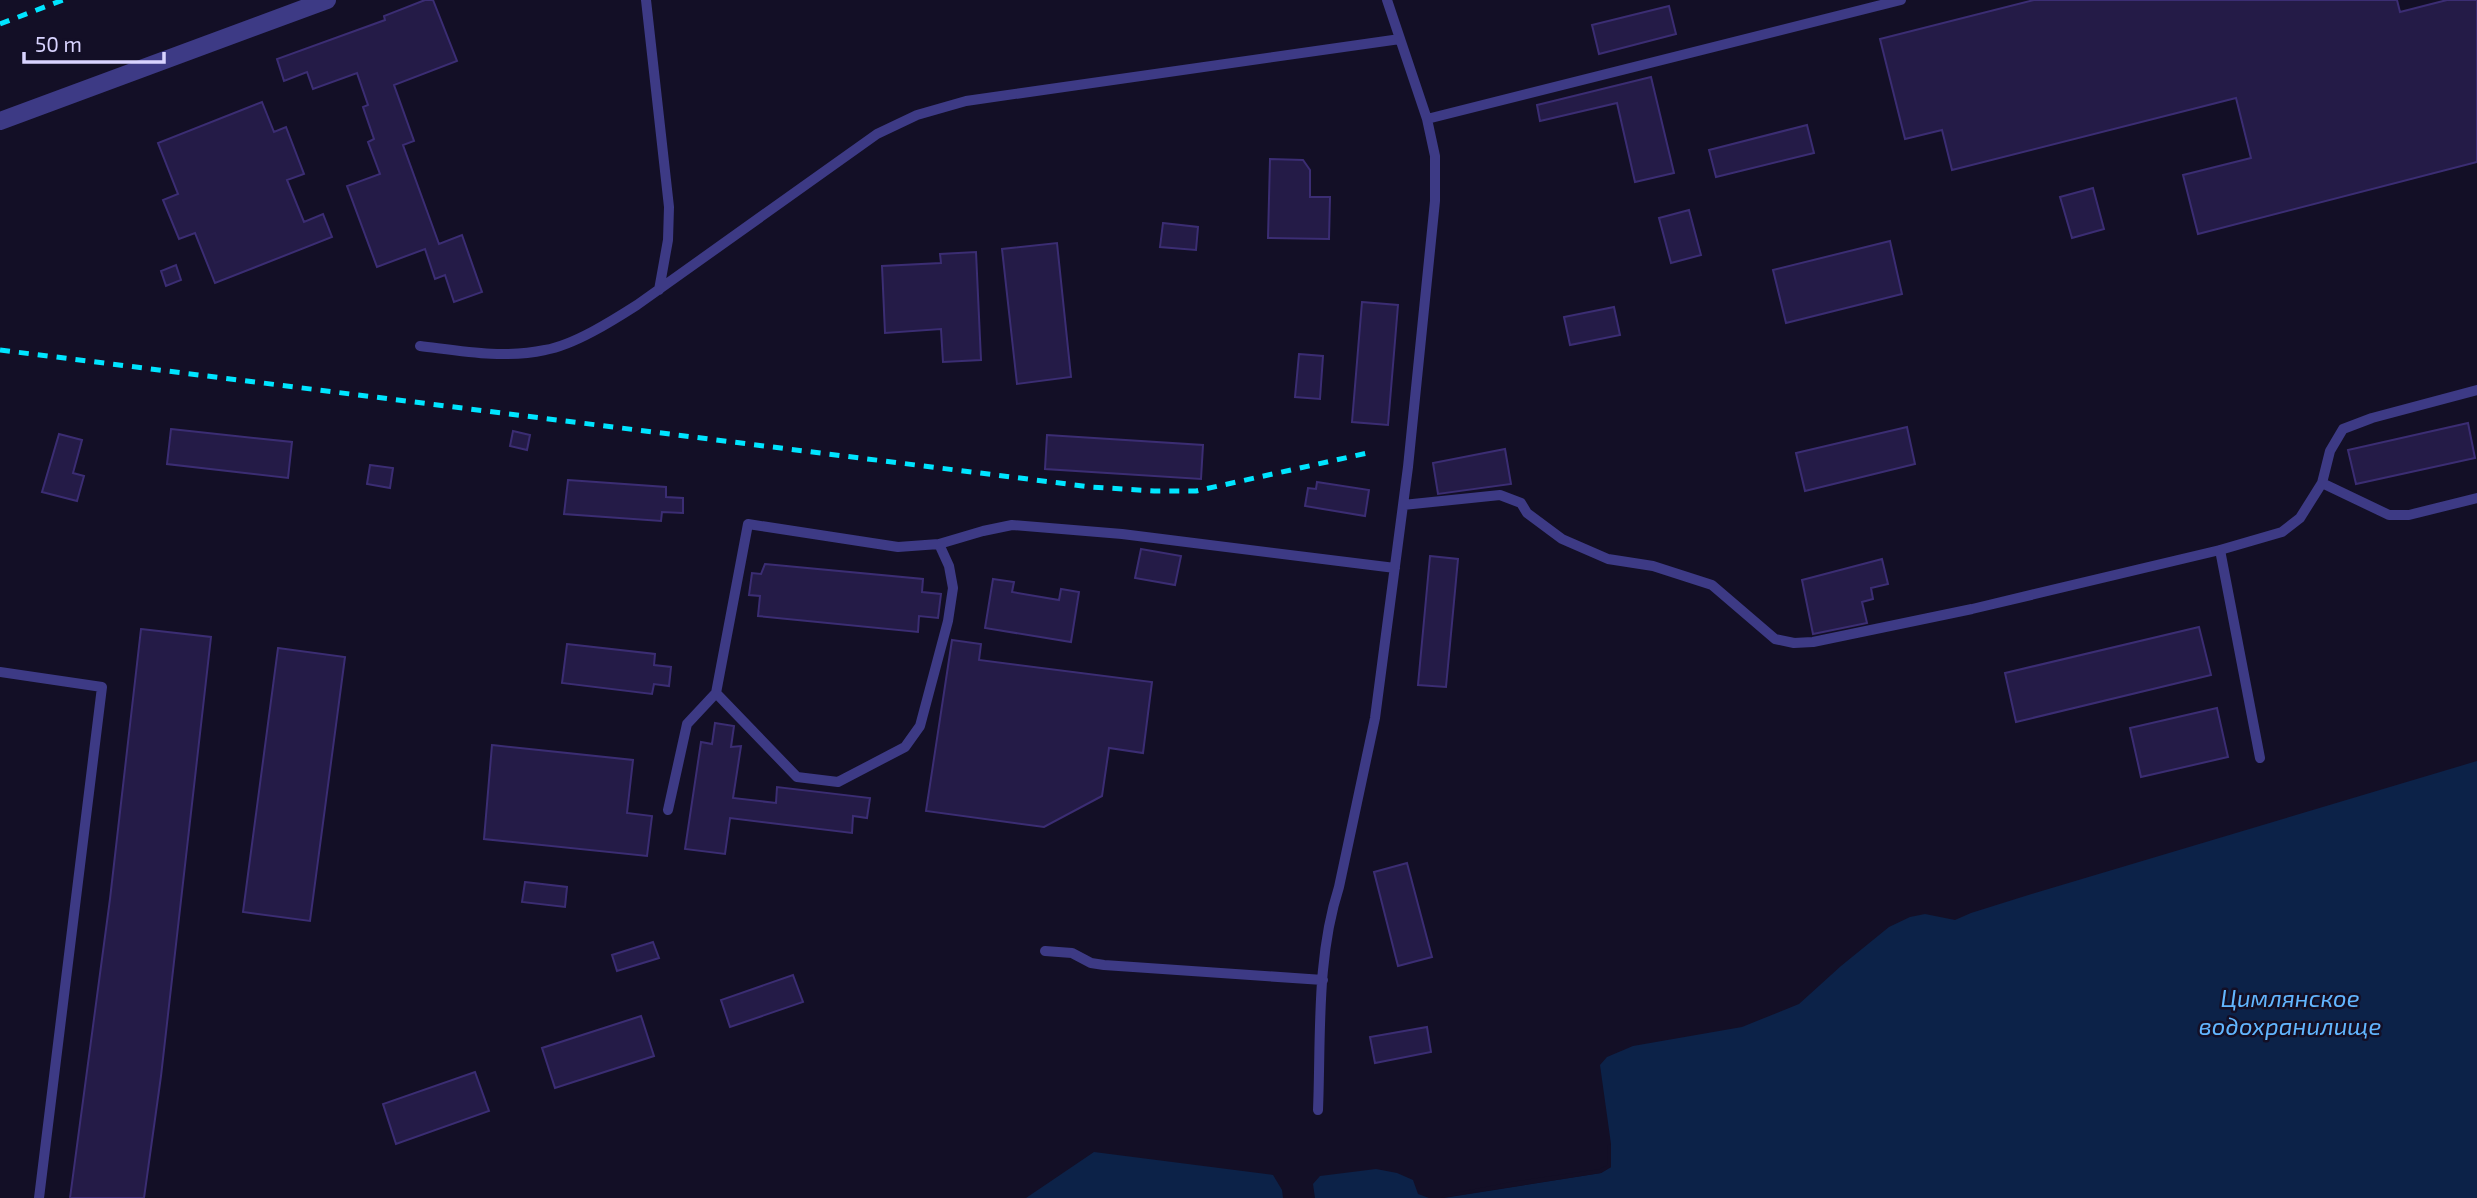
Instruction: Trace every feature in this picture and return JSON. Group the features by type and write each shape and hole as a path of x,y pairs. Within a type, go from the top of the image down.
{"street":[{"path":"0,121 327,0"}],"lane":[{"path":"646,0 669,207 668,240 659,290"},
{"path":"1318,1110 1323,980 1331,914 1375,718 1403,505 1435,201 1435,156 1427,119 1387,0"},
{"path":"1427,119 1901,0"},
{"path":"420,346 486,355 546,350 603,327 877,134 917,115 966,101 1400,38"},
{"path":"1403,505 1500,495 1509,497 1521,503 1527,513 1562,539 1608,559 1653,566 1712,585 1775,639 1794,643 1813,642 1972,609 2220,550 2282,532 2300,518 2322,482 2330,451 2343,429 2372,418 2477,390"},
{"path":"2322,482 2389,515 2409,515 2477,498"},
{"path":"668,810 687,724 716,693 748,524 898,547 939,544 1012,525 1122,534 1395,568"},
{"path":"716,693 797,777 838,782 905,747 920,726 948,621 953,588 949,566 939,544"},
{"path":"2220,550 2260,758"},
{"path":"0,671 102,687 39,1198"},
{"path":"1045,951 1072,953 1091,963 1104,965 1323,980"}],"water":[{"name":"Цимлянское водохранилище","path":"2477,761 2477,1198 1444,1198 1601,1173 1611,1167 1611,1144 1600,1065 1607,1057 1633,1046 1742,1027 1799,1004 1889,927 1910,917 1925,914 1955,920 2035,893"},
{"path":"1094,1152 1273,1175 1282,1190 1283,1198 1026,1198"},
{"path":"1376,1169 1397,1173 1413,1180 1418,1194 1429,1198 1315,1198 1313,1184 1320,1176"}],"pier":[{"path":"1611,1144 1611,1167 1601,1173 1441,1198 1444,1195 1511,1182 1600,1169 1607,1165 1608,1145"}],"building":[{"path":"425,0 433,0 457,61 394,85 414,141 403,145 439,244 462,235 482,292 454,302 445,275 435,279 425,249 377,267 347,186 380,174 368,142 374,139 363,107 368,105 357,73 313,89 307,72 284,81 277,59 385,20 384,16"},
{"path":"2034,0 2397,0 2400,12 2447,0 2477,0 2477,162 2198,234 2183,175 2251,158 2236,98 1952,170 1942,130 1905,139 1880,39"},
{"path":"1669,6 1676,34 1599,54 1592,25"},
{"path":"1651,77 1674,173 1635,182 1617,103 1540,121 1537,105"},
{"path":"262,102 274,132 286,127 304,174 287,180 304,222 323,214 332,237 215,283 195,233 179,239 163,200 178,194 158,143"},
{"path":"1807,125 1814,153 1716,177 1709,150"},
{"path":"1270,159 1303,160 1310,170 1310,197 1330,197 1329,239 1268,238"},
{"path":"2093,188 2104,229 2072,238 2060,197"},
{"path":"1689,210 1701,255 1671,263 1659,218"},
{"path":"1163,223 1198,227 1196,250 1160,247"},
{"path":"1890,241 1902,294 1786,323 1773,270"},
{"path":"1057,243 1071,377 1017,384 1002,249"},
{"path":"976,252 981,360 943,362 941,329 885,333 882,266 941,263 940,254"},
{"path":"176,265 181,280 166,286 161,271"},
{"path":"1362,302 1398,305 1388,425 1352,422"},
{"path":"1614,307 1620,335 1570,345 1564,317"},
{"path":"1299,354 1323,356 1320,399 1295,397"},
{"path":"2468,423 2475,458 2356,484 2348,450"},
{"path":"1907,427 1915,464 1805,491 1796,453"},
{"path":"171,429 292,442 288,478 167,464"},
{"path":"513,431 530,435 527,450 510,446"},
{"path":"59,434 82,440 73,473 84,476 77,501 42,492"},
{"path":"1047,435 1203,445 1201,479 1045,469"},
{"path":"1505,449 1511,484 1438,494 1433,463"},
{"path":"370,465 393,468 390,488 367,484"},
{"path":"568,480 666,487 666,497 683,498 683,513 662,512 661,521 564,514"},
{"path":"1317,482 1369,490 1365,516 1305,506 1308,488 1316,489"},
{"path":"1141,549 1181,556 1175,585 1135,578"},
{"path":"1430,556 1458,559 1446,687 1418,685"},
{"path":"1882,559 1888,584 1871,588 1873,599 1862,602 1867,623 1813,634 1802,580"},
{"path":"765,564 923,579 922,592 941,594 938,618 919,616 918,632 758,616 760,596 749,595 752,573 761,574"},
{"path":"993,579 1014,582 1012,592 1059,600 1061,589 1079,592 1071,642 985,628"},
{"path":"2199,627 2211,675 2016,722 2005,673"},
{"path":"141,629 211,637 161,1076 144,1198 70,1198 110,899"},
{"path":"952,640 981,644 979,660 1152,682 1143,753 1109,748 1102,796 1044,827 926,811"},
{"path":"567,644 655,654 654,665 671,667 669,686 654,684 652,694 562,683"},
{"path":"278,648 345,657 310,921 243,912"},
{"path":"2217,708 2228,757 2141,777 2130,728"},
{"path":"715,723 734,726 731,747 741,746 733,798 776,803 777,787 870,798 867,818 853,816 852,833 730,818 725,854 685,849 701,742 712,744"},
{"path":"492,745 633,760 627,813 652,816 647,856 484,839"},
{"path":"1407,863 1432,957 1398,966 1374,872"},
{"path":"525,882 567,887 565,907 522,902"},
{"path":"653,942 659,958 617,971 612,955"},
{"path":"793,975 803,1002 730,1027 721,1000"},
{"path":"641,1016 654,1056 555,1088 542,1048"},
{"path":"1427,1027 1431,1052 1375,1063 1370,1037"},
{"path":"475,1072 489,1111 396,1144 383,1104"}],"railway":[{"path":"0,24 63,0"},
{"path":"0,350 1091,487 1196,491 1372,452"}]}
